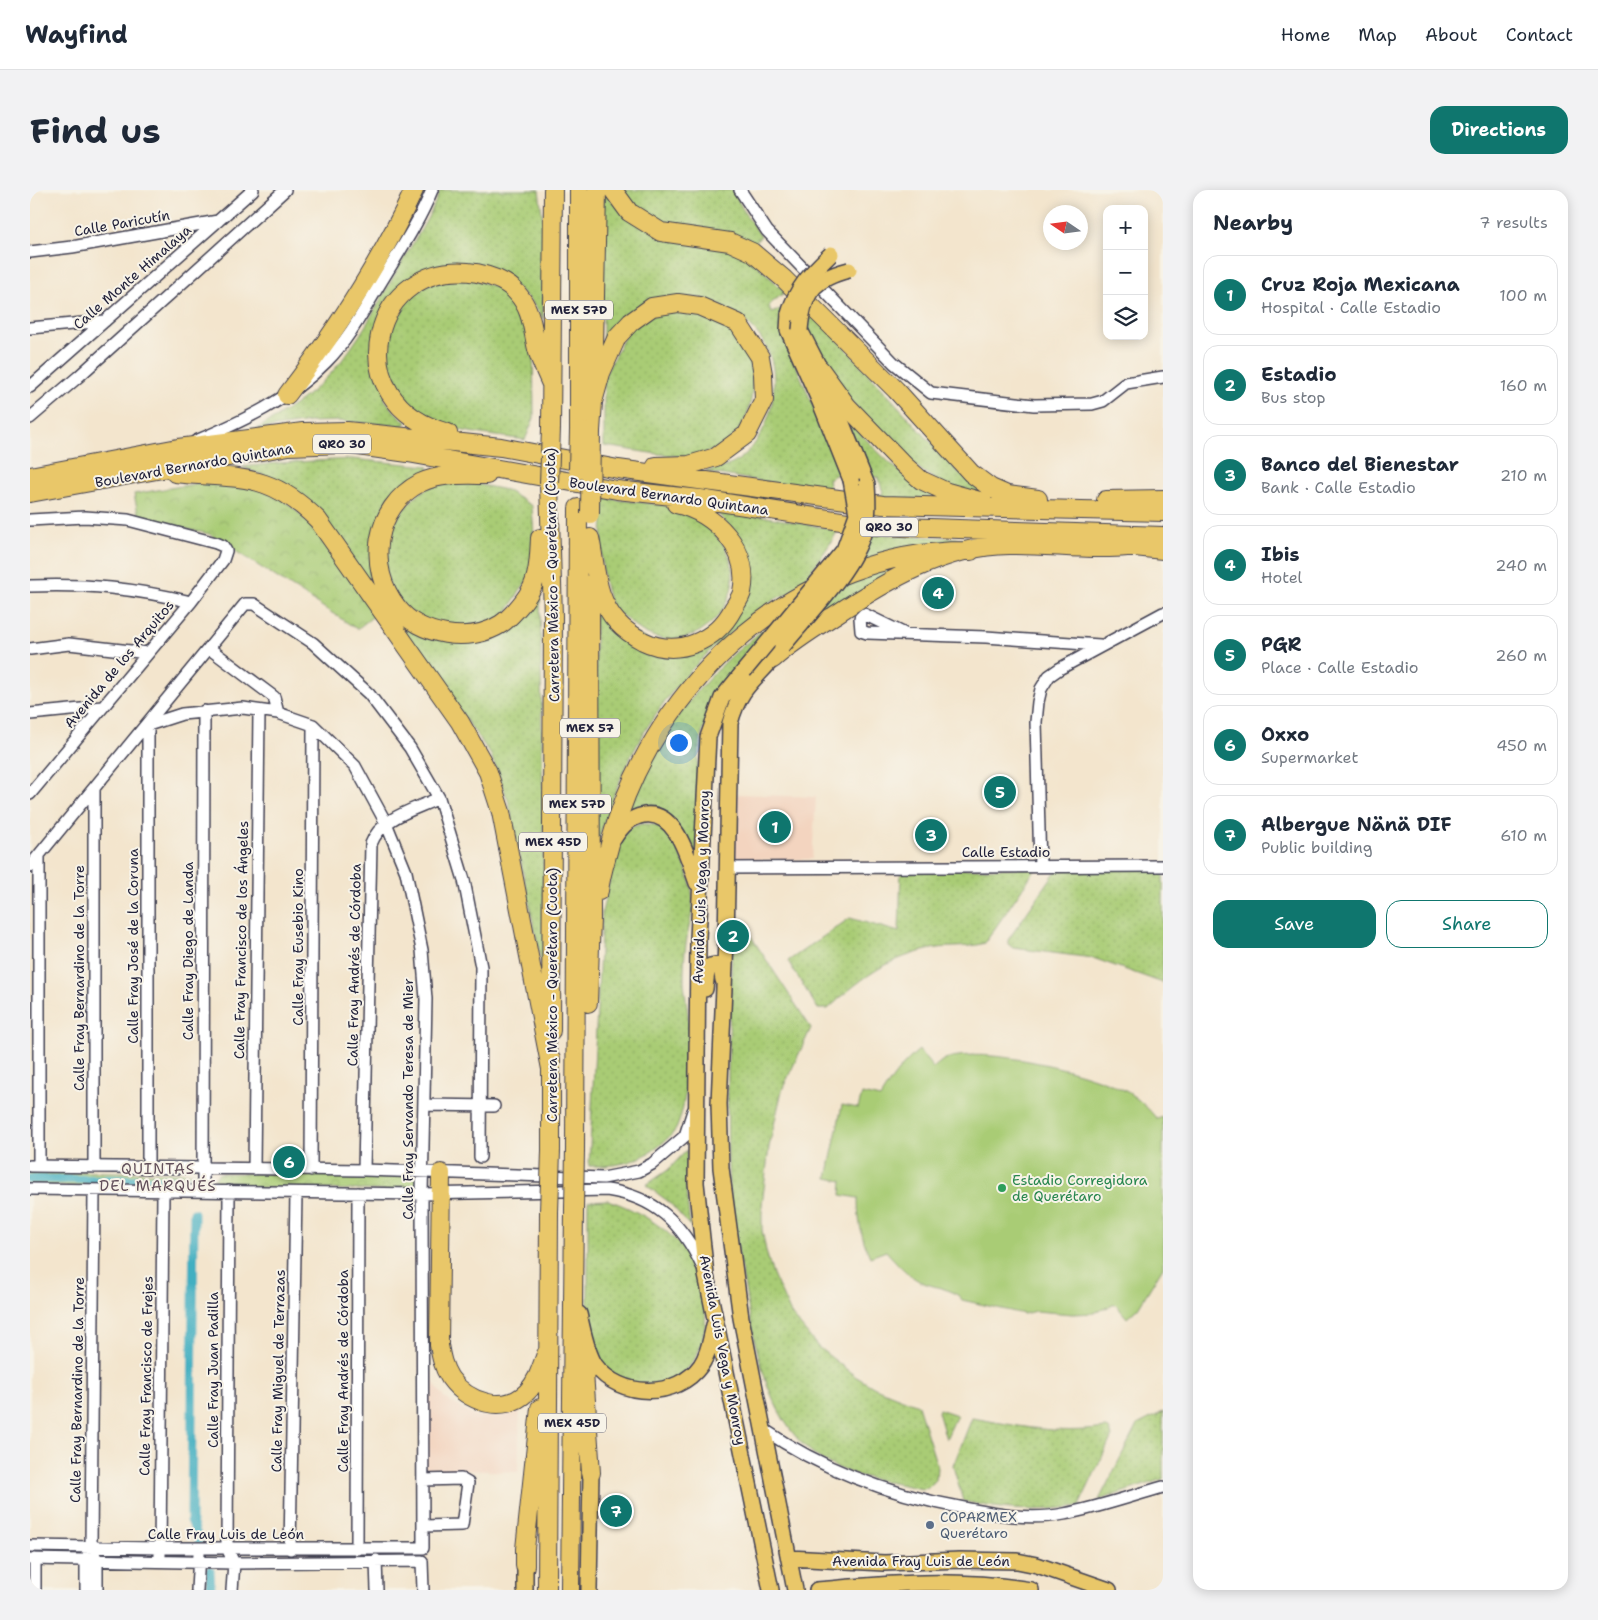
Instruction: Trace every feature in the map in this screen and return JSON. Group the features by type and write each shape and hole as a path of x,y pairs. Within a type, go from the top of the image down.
{"highway":[{"path":"287,395 309,366 374,267 414,190"},
{"path":"546,190 548,272 552,291"},
{"name":"Carretera México - Querétaro (Cuota)","path":"547,1590 553,664 549,484 553,190"},
{"name":"Carretera México - Querétaro (Cuota)","path":"570,1590 585,431 579,281 579,190"},
{"path":"579,281 584,264 589,190"},
{"name":"Carretera México - Querétaro (Cuota)","path":"585,431 594,402 596,190"},
{"path":"613,190 629,212 661,232 730,242 752,252 771,266 896,390 956,458 991,488 1007,495 1026,499 1163,499"},
{"path":"501,447 428,428 406,414 390,396 381,377 377,358 379,339 385,319 397,302 410,288 426,278 444,273 465,271 489,275 506,284 516,291 530,313 539,358 551,384"},
{"path":"594,402 602,373 617,337 631,322 652,307 678,303 699,306 723,315 738,323 760,357 764,400 747,434 716,457 690,465 618,469"},
{"path":"820,369 865,426 904,466 921,480 947,492 1013,509"},
{"name":"Boulevard Bernardo Quintana","path":"30,476 178,448 303,432 348,430 501,447 618,469 883,505 1163,512"},
{"name":"Boulevard Bernardo Quintana","path":"30,493 156,472 289,446 344,444 408,453 617,490 700,499 873,526 1163,536"},
{"path":"30,464 91,465"},
{"path":"156,472 257,480 281,490 301,503 318,520 460,722 488,772 501,812 551,1069"},
{"path":"527,474 442,475 420,484 400,497 385,518 377,552 382,582 397,608 421,626 445,635 475,635 501,624 530,592 539,562 542,506 549,484"},
{"path":"30,504 93,483"},
{"path":"590,538 601,594 610,612 625,632 651,645 680,647 702,641 726,622 742,593 742,569 736,547 722,529 703,513 685,506 617,490"},
{"name":"Carretera México - Querétaro (Cuota)","path":"576,1100 586,1035 591,918 590,538 584,511"},
{"path":"1000,530 1028,536 1080,539 1127,547 1163,550"},
{"path":"777,653 888,580 944,558 971,551 1009,545 1091,550 1127,547"},
{"path":"591,918 598,899 600,876 619,814 636,772 682,697 705,669 742,637 784,605 822,583 880,563 938,550 971,551"},
{"path":"441,1173 431,1193 439,1345 442,1363 450,1378 472,1397 500,1406 526,1394 536,1382 550,1349"},
{"path":"574,1255 590,1473"},
{"path":"525,1566 542,1381 550,1349"}],"main road":[{"name":"Avenida Luis Vega y Monroy","path":"771,1590 706,1275 696,1183 696,1032 700,891 708,737 722,698 844,550 856,514 851,480 788,330 793,298 803,280 831,254"},
{"name":"Avenida Luis Vega y Monroy","path":"795,1590 741,1318 722,1192 719,1104 728,868 730,723 739,697 746,686 777,653 853,558 866,522 867,485 820,369 800,330 805,298 818,283 830,275 849,270"},
{"path":"611,843 624,824 637,817 657,816 666,820 671,825 689,860 700,891"},
{"path":"696,1032 707,971 710,966 718,966 722,972 724,994"},
{"path":"579,1314 595,1364 618,1386 635,1390 670,1387 684,1381 695,1373 707,1355 715,1316"},
{"path":"589,1590 590,1473"},
{"name":"Avenida Fray Luis de León","path":"789,1558 884,1563 1017,1561 1038,1565 1109,1590"},
{"path":"976,1584 978,1561"},
{"path":"525,1566 525,1590"},
{"name":"Avenida Fray Luis de León","path":"817,1590 925,1582 976,1584 1031,1590"}],"street":[{"name":"Calle Monte Himalaya","path":"30,386 253,190"},
{"path":"31,414 78,377 285,190"},
{"path":"178,448 247,418 287,395 327,361 350,332 400,252 432,190"},
{"path":"740,190 767,231 894,363 931,393 1034,405 1092,404 1103,401 1126,383 1163,377"},
{"name":"Calle Paricutín","path":"30,252 72,247 218,221"},
{"path":"30,328 105,321"},
{"name":"Avenida de los Arquitos","path":"30,520 85,517 128,520 216,543 223,546 226,551 223,560 191,602 30,794"},
{"path":"30,586 107,586 144,591 191,602"},
{"path":"30,866 148,725 245,604 249,603 313,643 369,694 410,748 439,798 464,880 481,968 480,1157"},
{"path":"1040,866 1036,722 1041,689 1049,676 1100,645 1163,613"},
{"path":"903,633 1100,645"},
{"path":"30,649 69,644 148,653"},
{"path":"210,649 274,696 278,713"},
{"path":"30,714 102,707"},
{"name":"Calle Fray Servando Teresa de Mier","path":"148,725 175,715 243,708 278,713 313,725 354,766 386,823 406,872 422,950 426,999 426,1105 423,1172 431,1193 423,1480 423,1548"},
{"name":"Calle Fray Francisco de los Ángeles","path":"254,1170 258,711"},
{"name":"Calle Fray Diego de Landa","path":"203,1191 201,1168 204,712"},
{"name":"Calle Fray José de la Coruna","path":"148,725 148,1168"},
{"name":"Calle Fray Eusebio Kino","path":"311,1170 313,725"},
{"name":"Calle Fray Bernardino de la Torre","path":"94,788 94,1167"},
{"name":"Calle Fray Andrés de Córdoba","path":"364,1170 371,844 376,832 386,823 439,798"},
{"path":"39,855 34,1166 364,1170 603,1178 639,1171 668,1152 685,1136 697,1092"},
{"name":"Calle Estadio","path":"728,868 1163,866"},
{"path":"426,1105 494,1106"},
{"path":"30,1189 358,1193 598,1190 628,1193 642,1198 672,1220 687,1237 706,1275"},
{"name":"Calle Fray Bernardino de la Torre","path":"92,1559 94,1190"},
{"name":"Calle Fray Juan Padilla","path":"228,1548 229,1191"},
{"name":"Calle Fray Francisco de Frejes","path":"160,1554 163,1192"},
{"name":"Calle Fray Miguel de Terrazas","path":"290,1549 296,1192"},
{"name":"Calle Fray Andrés de Córdoba","path":"357,1549 358,1193"},
{"path":"763,1429 804,1454 849,1477 874,1487 933,1503 1009,1516 1064,1515 1163,1487"},
{"path":"423,1480 461,1479 468,1483 462,1525 423,1526"},
{"name":"Calle Fray Luis de León","path":"30,1546 91,1548 160,1554 198,1562 422,1561 422,1590"},
{"path":"197,1590 200,1548"},
{"name":"Calle Fray Luis de León","path":"33,1559 92,1559 160,1554 200,1548 423,1548"},
{"path":"228,1548 234,1563 232,1590"},
{"path":"33,1559 35,1590"},
{"path":"86,1590 92,1559"},
{"path":"92,1559 97,1590"},
{"path":"376,1560 377,1590"}],"shaded area":[{"path":"735,794 816,797 812,859 735,860"},
{"path":"426,1379 431,1379 444,1398 473,1415 496,1417 520,1409 518,1472 425,1469"}],"green space":[{"path":"440,190 539,190 544,229 543,319 533,304 520,291 490,271 455,264 437,266 419,273 407,282 379,319 385,400 406,422 403,426 338,421 310,422 255,430 285,411 323,382 341,361 368,322 432,210"},
{"path":"603,190 627,218 748,256 785,292 769,305 771,313 782,309 784,337 841,472 828,479 830,492 704,472 731,465 747,453 762,432 771,408 774,378 769,352 755,330 731,312 719,305 699,298 653,301 635,308 627,314 607,341 603,341"},
{"path":"621,190 733,190 744,212 761,236 753,245 718,231 662,222 641,211"},
{"path":"464,276 499,288 514,300 533,335 534,418 525,440 460,430 435,422 421,414 405,398 396,387 390,374 387,360 387,345 397,316 405,304 415,293 427,285"},
{"path":"674,306 716,318 733,331 743,344 749,359 752,375 752,392 749,408 743,423 734,436 726,443 694,456 664,455 604,446 604,377 630,326"},
{"path":"808,307 957,471 979,490 1000,501 984,499 939,482 908,461 842,392 808,335 806,320"},
{"path":"843,414 876,450 900,472 940,499 875,501 883,492 878,477 870,478"},
{"path":"351,459 428,466 429,472 390,501 381,598 304,498 285,484 242,467"},
{"path":"212,481 262,490 278,497 291,506 318,534 375,615 357,629 209,534 139,518 134,494"},
{"path":"461,481 506,490 532,506 534,532 534,559 531,574 506,613 496,621 483,626 468,628 438,624 424,619 402,604 392,590 385,558 388,541 394,525 403,510 414,498 428,488"},
{"path":"604,498 676,508 687,511 706,522 730,559 733,582 727,603 714,621 696,633 675,639 652,636 614,609 607,592 602,565"},
{"path":"713,507 838,530 817,563 798,586 769,603 729,634 682,680 662,705 631,757 618,785 596,847 595,597 603,617 674,653 737,613 742,542"},
{"path":"871,534 1019,541 857,563"},
{"path":"926,556 731,677 703,729 698,755 696,861 673,820 624,818 649,764 666,733 683,709 722,665 767,627 816,596 853,579"},
{"path":"540,587 545,981 509,803 491,755 396,620 432,639 520,619 534,602"},
{"path":"641,824 659,826 671,837 682,859 692,892 692,912 684,963 684,982 689,1019 689,1063 683,1107 676,1129 649,1153 621,1164 589,1166 602,912 618,845 629,828"},
{"path":"1036,868 985,943 934,949 898,959 873,972 828,1009 818,1009 788,961 850,918 899,932 901,870"},
{"path":"1058,868 1163,868 1163,983 1093,958 1013,948 1008,944 1008,940"},
{"path":"733,909 811,1028 782,1090 769,1147 762,1205 762,1230 772,1272 791,1314 818,1347 855,1376 875,1388 918,1405 937,1466 936,1480 928,1488 922,1489 880,1481 852,1473 815,1455 798,1439 784,1421 764,1376 752,1329 734,1225 729,1182 728,1102"},
{"name":"Estadio Corregidora de Querétaro","path":"919,1050 933,1068 945,1059 985,1055 1066,1069 1113,1085 1137,1099 1157,1119 1163,1117 1163,1267 1138,1308 1127,1318 1115,1304 1094,1313 1073,1314 1035,1311 1024,1314 962,1300 954,1293 914,1278 901,1268 886,1251 870,1257 861,1228 858,1198 841,1195 842,1181 827,1178 842,1105 858,1108 862,1094 880,1098 897,1072"},
{"path":"687,1150 686,1189 690,1226 669,1202 646,1185 668,1170"},
{"path":"30,1171 193,1173 198,1180 195,1187 30,1186"},
{"path":"219,1173 412,1175 418,1182 413,1191 220,1187 214,1180"},
{"path":"608,1200 644,1216 666,1232 685,1251 701,1282 705,1303 705,1325 701,1346 692,1363 678,1376 659,1384 635,1383 614,1375 603,1365 592,1345 588,1317 588,1201"},
{"path":"939,1409 957,1415 946,1439 938,1412"},
{"path":"1163,1412 1163,1479 1099,1500 1137,1425"},
{"path":"972,1418 1022,1427 1054,1430 1070,1431 1106,1428 1109,1429 1112,1436 1079,1506 1035,1510 1007,1509 963,1501 953,1466"}],"waterway":[{"path":"30,1179 190,1180"},
{"path":"194,1213 191,1520 199,1540"},
{"path":"210,1570 211,1590"}],"place":[{"name":"Ibis","path":"938,593"},
{"name":"PGR","path":"1000,792"},
{"name":"Cruz Roja Mexicana","path":"775,827"},
{"name":"Banco del Bienestar","path":"931,835"},
{"name":"Estadio","path":"733,936"},
{"name":"Oxxo","path":"289,1162"},
{"name":"Estadio Corregidora de Querétaro","path":"1002,1188"},
{"name":"Albergue Nänä DIF","path":"616,1511"},
{"name":"COPARMEX Querétaro","path":"930,1525"}],"district":[{"name":"QUINTAS DEL MARQUÉS","path":"158,1178"}]}
